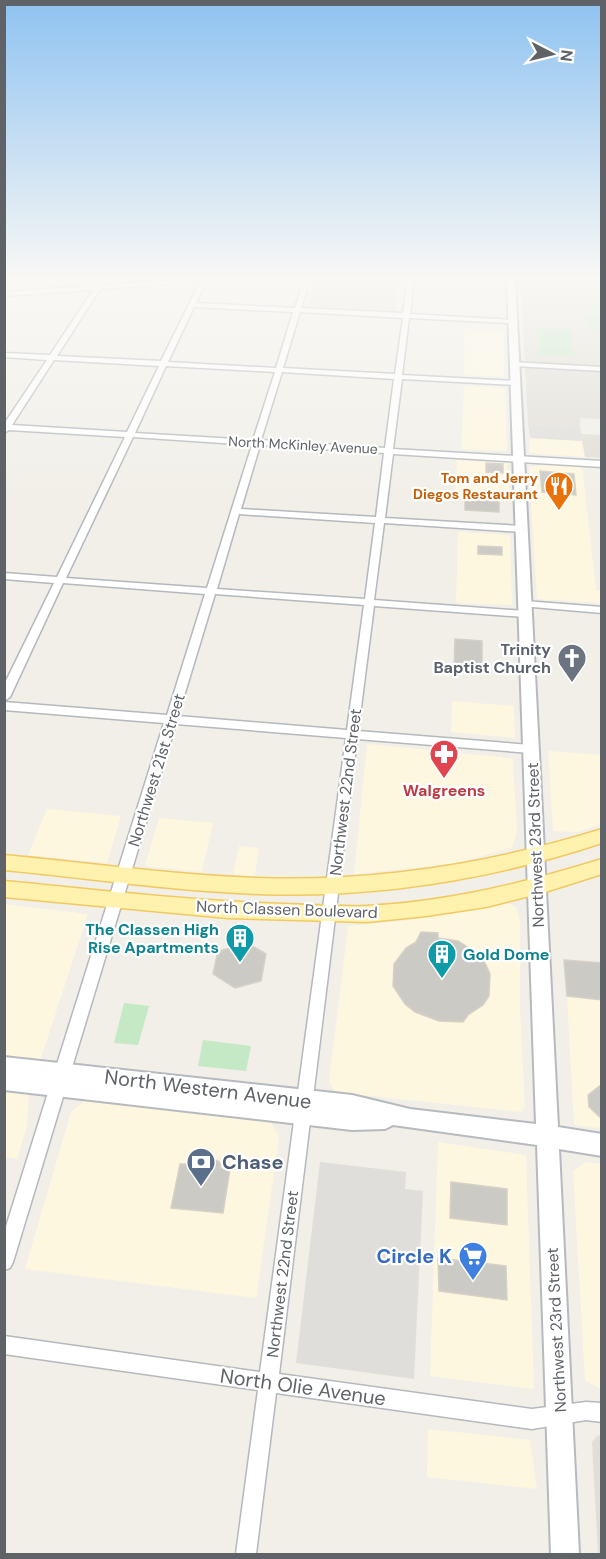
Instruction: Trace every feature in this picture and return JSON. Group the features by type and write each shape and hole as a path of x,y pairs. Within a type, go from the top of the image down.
{"main road":[{"name":"Northwest 23rd Street","path":"513,352 565,1554"},
{"name":"North Classen Boulevard","path":"4,862 258,886 333,885 434,875 535,855 602,836"},
{"name":"North Classen Boulevard","path":"4,889 256,912 398,911 454,904 537,887 602,866"},
{"name":"North Western Avenue","path":"4,1066 61,1079 303,1107 352,1120 410,1119 602,1145"},
{"name":"North Western Avenue","path":"4,1080 61,1079"}],"street":[{"path":"5,428 56,352"},
{"path":"4,697 170,352"},
{"name":"Northwest 21st Street","path":"4,1262 284,352"},
{"name":"Northwest 22nd Street","path":"246,1554 401,352"},
{"path":"4,355 516,383"},
{"path":"514,364 602,369"},
{"name":"North McKinley Avenue","path":"5,428 602,464"},
{"path":"236,511 522,529"},
{"path":"4,576 369,603 602,610"},
{"path":"4,706 531,749"},
{"name":"North Olie Avenue","path":"4,1345 532,1419 586,1411 602,1413"}],"shaded area":[{"path":"465,352 504,352 504,377 464,375"},
{"path":"524,352 601,352 601,419 580,418 580,426 528,424"},
{"path":"464,386 505,388 507,451 461,449"},
{"path":"528,424 580,426 582,441 530,438"},
{"path":"581,434 601,435 601,458 585,457"},
{"path":"530,438 582,441 585,457 529,453"},
{"path":"457,460 507,463 510,501 455,498"},
{"path":"549,464 582,465 596,590 601,591 601,603 537,599 529,467"},
{"path":"458,532 510,535 512,605 456,603"},
{"path":"452,701 514,706 515,738 451,732"},
{"path":"367,744 513,760 517,832 512,847 460,863 354,874"},
{"path":"548,751 601,755 601,824 579,832 553,831"},
{"path":"47,809 121,816 107,863 28,855"},
{"path":"159,818 213,823 202,872 145,866"},
{"path":"239,846 259,848 255,876 233,875"},
{"path":"502,902 515,906 520,920 520,1009 525,1107 521,1112 341,1093 334,1090 329,1082 348,926 412,920"},
{"path":"5,904 88,914 29,1095 27,1126 17,1159 5,1157"},
{"path":"567,996 601,1000 601,1128 574,1125"},
{"path":"86,1100 270,1121 279,1137 256,1298 25,1269 71,1112"},
{"path":"438,1142 526,1155 534,1389 430,1376"},
{"path":"320,1162 406,1172 405,1189 423,1191 414,1379 296,1363"},
{"path":"585,1162 601,1164 601,1389 585,1380 573,1172"},
{"path":"428,1429 530,1440 537,1489 427,1477"},
{"path":"598,1435 602,1436 601,1554 598,1554 592,1442"}],"green space":[{"path":"539,352 574,352 575,357 539,355"},
{"path":"124,1003 149,1006 138,1045 114,1043"},
{"path":"203,1040 251,1046 246,1071 198,1066"}],"building":[{"path":"486,463 503,464 503,473 486,472"},
{"path":"540,471 574,474 576,495 542,492"},
{"path":"465,499 499,502 499,512 465,510"},
{"path":"478,546 502,547 502,555 478,554"},
{"path":"455,639 482,641 482,671 454,669"},
{"name":"Gold Dome","path":"421,932 438,933 438,938 458,941 480,955 486,965 490,974 489,996 483,1005 468,1015 463,1022 439,1021 415,1012 405,1004 393,986 394,964 406,948 416,942"},
{"name":"The Classen High Rise Apartments","path":"241,939 266,954 261,981 235,988 213,974 218,951 240,946"},
{"path":"564,960 602,963 602,1000 567,996"},
{"path":"602,1084 602,1119 589,1107 588,1095"},
{"name":"Chase","path":"206,1157 218,1161 221,1164 220,1168 230,1169 223,1213 171,1208 180,1164 189,1164 189,1161 193,1159"},
{"path":"451,1182 507,1189 507,1225 450,1218"},
{"name":"Circle K","path":"438,1258 506,1266 507,1300 439,1291"}],"place":[{"name":"Tom and Jerry Diegos Restaurant","path":"559,512"},
{"name":"Trinity Baptist Church","path":"572,684"},
{"name":"Walgreens","path":"444,780"},
{"name":"The Classen High Rise Apartments","path":"240,964"},
{"name":"Gold Dome","path":"442,980"},
{"name":"Chase","path":"201,1188"},
{"name":"Circle K","path":"473,1282"}]}
